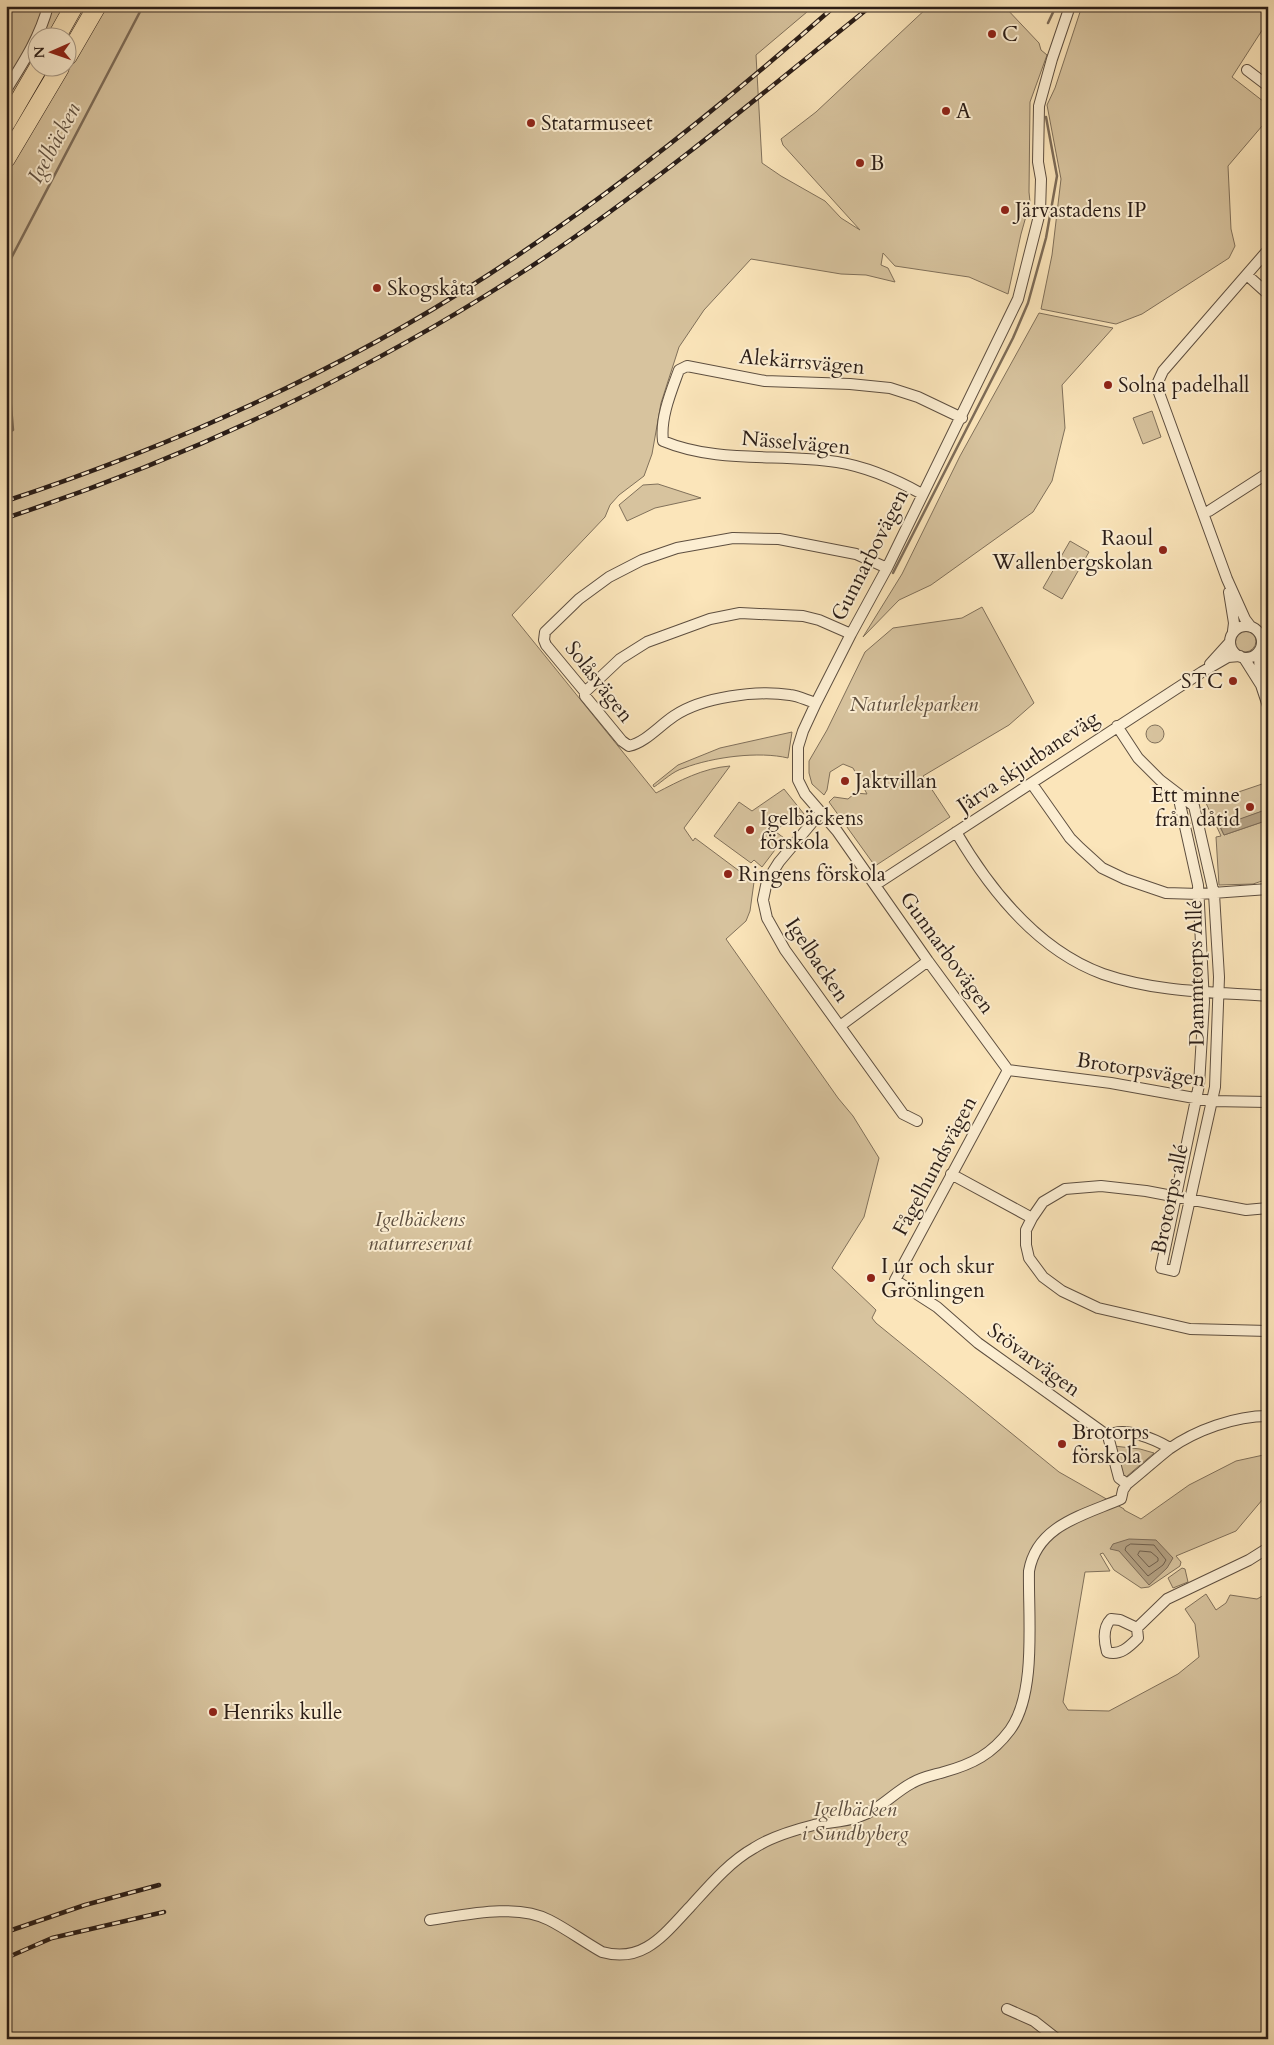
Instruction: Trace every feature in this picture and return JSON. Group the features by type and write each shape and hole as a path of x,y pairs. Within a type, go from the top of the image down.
{"highway":[{"path":"62,28 74,6"},
{"path":"78,39 97,6"},
{"path":"6,123 32,78"},
{"path":"6,159 54,78"}],"street":[{"path":"6,90 32,48 40,32 48,6"},
{"name":"Gunnarbovägen","path":"1008,1070 928,961 838,831 805,794 798,780 798,747 803,730 816,703 850,634 887,568 922,494 962,418 1018,299 1040,212 1041,179 1038,167 1039,106 1070,6"},
{"path":"1247,70 1268,86"},
{"path":"1251,627 1227,579 1161,398 1158,382 1169,364 1268,250"},
{"path":"1247,275 1268,294"},
{"name":"Alekärrsvägen","path":"663,442 662,435 668,402 679,370 687,366 764,381 850,384 890,388 918,397 962,418"},
{"name":"Nässelvägen","path":"663,442 681,449 726,456 838,462 877,471 922,494"},
{"path":"1209,511 1268,473"},
{"name":"Solåsvägen","path":"816,703 791,695 752,694 722,698 699,704 675,715 638,744 629,746 622,741 585,696 585,692 546,645 544,640 545,632 586,594 609,577 642,560 677,548 733,538 779,539 856,554 887,568"},
{"path":"1227,579 1234,623 1227,650 1233,651 1242,657 1260,685 1268,706"},
{"path":"585,692 620,659 647,642 710,619 740,613 802,616 819,620 850,634"},
{"path":"1233,630 1240,626 1251,627 1264,632 1262,644 1258,652 1251,657 1242,657"},
{"name":"Järva skjutbaneväg","path":"875,885 1032,784 1117,726 1144,711 1202,672 1227,650"},
{"path":"1258,652 1260,685"},
{"name":"Dammtorps Allé","path":"1117,726 1138,758 1178,795 1186,798 1194,806 1214,894 1219,977 1215,1078 1211,1101"},
{"path":"1032,784 1070,838 1102,868 1125,879 1166,893 1214,894 1268,889"},
{"name":"Dammtorps Allé","path":"1178,795 1199,894 1204,991 1200,1077 1197,1099"},
{"name":"Igelbacken","path":"821,812 775,868 767,881 764,900 767,918 775,934 903,1114 917,1121"},
{"path":"956,832 994,890 1023,922 1060,952 1102,974 1129,981 1166,988 1268,996"},
{"name":"Igelbacken","path":"840,1026 928,961"},
{"name":"Brotorpsvägen","path":"1008,1070 1111,1083 1211,1101 1268,1102"},
{"name":"Fågelhundsvägen","path":"895,1280 1008,1070"},
{"name":"Brotorps allé","path":"1197,1099 1161,1268 1174,1271 1211,1101"},
{"path":"951,1174 1032,1218"},
{"path":"1268,1208 1246,1210 1190,1198 1101,1186 1066,1189 1044,1202 1026,1230 1026,1245 1029,1258 1043,1277 1062,1291 1098,1308 1190,1329 1268,1330"},
{"name":"Stövarvägen","path":"895,1280 937,1307 978,1343 1108,1436"},
{"path":"430,1920 491,1912 530,1914 548,1919 602,1952 628,1954 646,1948 661,1939 716,1880 753,1848 784,1835 813,1826 867,1814 879,1808 911,1783 975,1762 993,1748 1010,1730 1020,1713 1024,1700 1027,1678 1028,1571 1039,1543 1055,1528 1121,1499 1127,1484 1170,1448 1212,1427 1243,1419 1268,1416"},
{"path":"1127,1484 1119,1478 1108,1436 1112,1433 1124,1432 1156,1439 1170,1448"},
{"path":"1136,1628 1167,1599 1249,1560 1268,1548"},
{"path":"1007,2009 1034,2021 1053,2035"}],"green space":[{"name":"Igelbäckens naturreservat","path":"6,6 814,6 756,55 762,163 825,201 841,218 860,230 783,145 781,139 816,112 929,6 1004,6 1039,43 1041,50 1047,55 1030,102 1030,202 1008,294 969,277 895,266 883,253 881,265 888,268 895,282 866,275 841,274 751,259 704,310 679,347 661,403 652,454 644,476 619,495 610,505 605,517 512,615 656,793 701,772 730,766 684,828 693,841 695,838 754,882 750,911 746,921 726,939 838,1098 853,1116 879,1158 864,1217 832,1268 876,1310 872,1318 876,1323 1059,1472 1141,1519 1189,1485 1236,1461 1268,1454 1268,1493 1236,1531 1176,1556 1181,1562 1180,1566 1149,1587 1141,1588 1114,1570 1103,1553 1100,1554 1110,1571 1085,1572 1063,1702 1068,1710 1109,1711 1178,1674 1199,1657 1195,1624 1185,1609 1206,1594 1216,1610 1226,1603 1230,1595 1257,1599 1268,1593 1268,2039 6,2039"},
{"path":"1082,6 1268,6 1268,21 1232,77 1268,105 1268,119 1228,166 1231,229 1235,246 1229,258 1142,314 1116,324 1041,309 1052,255 1061,179 1047,105 1055,88"},
{"path":"1039,313 1113,328 1062,385 1065,428 1052,481 1033,512 931,585 899,600 863,637 902,574 960,456"},
{"path":"1152,411 1161,437 1143,444 1133,418"},
{"path":"658,484 701,498 655,508 627,521 619,505 643,485"},
{"path":"1070,541 1089,552 1062,599 1043,588"},
{"name":"Naturlekparken","path":"982,607 1034,703 1009,725 923,776 950,817 875,866 829,802 834,797 848,799 855,793 867,794 853,768 843,764 830,772 827,790 824,795 812,784 809,773 809,761 827,730 865,652 893,628 962,618"},
{"path":"1245,630 1255,637 1256,641 1249,651 1245,652 1235,645 1234,641 1241,631"},
{"path":"1155,725 1161,728 1164,734 1161,740 1155,743 1149,740 1146,734 1149,728"},
{"path":"792,732 788,758 750,755 722,758 680,769 654,787 653,785 678,765 720,748"},
{"path":"1268,782 1268,809 1220,827 1224,835 1268,820 1268,879 1253,884 1219,885 1216,837 1221,836 1206,803"},
{"path":"784,789 804,814 796,824 789,817 776,832 784,838 762,867 754,860 751,863 714,836 739,802 752,811"},
{"path":"1114,1446 1140,1449 1154,1453 1126,1477 1123,1476"},
{"path":"1182,1568 1185,1569 1188,1582 1173,1588 1168,1578"}],"water":[{"path":"1268,809 1268,820 1224,835 1220,826"},
{"path":"1129,1539 1156,1540 1173,1558 1167,1568 1149,1585 1119,1551 1110,1549 1113,1544"}],"waterway":[{"name":"Igelbäcken","path":"6,268 143,6"},
{"path":"1048,23 1056,6"},
{"path":"893,573 1013,338 1028,303 1046,238 1057,176 1046,117"},
{"name":"Igelbäcken","path":"6,347 13,430 6,434"},
{"name":"Igelbäcken","path":"6,600 11,581 7,549"}],"railway":[{"path":"6,501 132,456 254,403 314,374 431,310 533,245 622,181 752,78 835,6"},
{"path":"6,518 152,464 224,433 296,400 434,326 501,286 566,243 644,187 871,6"},
{"path":"6,1932 85,1905 159,1885"},
{"path":"6,1958 52,1938 164,1912"}],"place":[{"name":"C","path":"992,34"},
{"name":"A","path":"946,111"},
{"name":"Statarmuseet","path":"531,123"},
{"name":"B","path":"860,163"},
{"name":"Järvastadens IP","path":"1005,210"},
{"name":"Skogskåta","path":"377,288"},
{"name":"Solna padelhall","path":"1108,385"},
{"name":"Raoul Wallenbergskolan","path":"1163,550"},
{"name":"STC","path":"1233,681"},
{"name":"Jaktvillan","path":"845,781"},
{"name":"Ett minne från dåtid","path":"1250,807"},
{"name":"Igelbäckens förskola","path":"750,830"},
{"name":"Ringens förskola","path":"728,874"},
{"name":"I ur och skur Grönlingen","path":"871,1278"},
{"name":"Brotorps förskola","path":"1062,1444"},
{"name":"Henriks kulle","path":"213,1712"}],"park label":[{"name":"Igelbäcken i Sundbyberg","path":"855,1821"}]}
